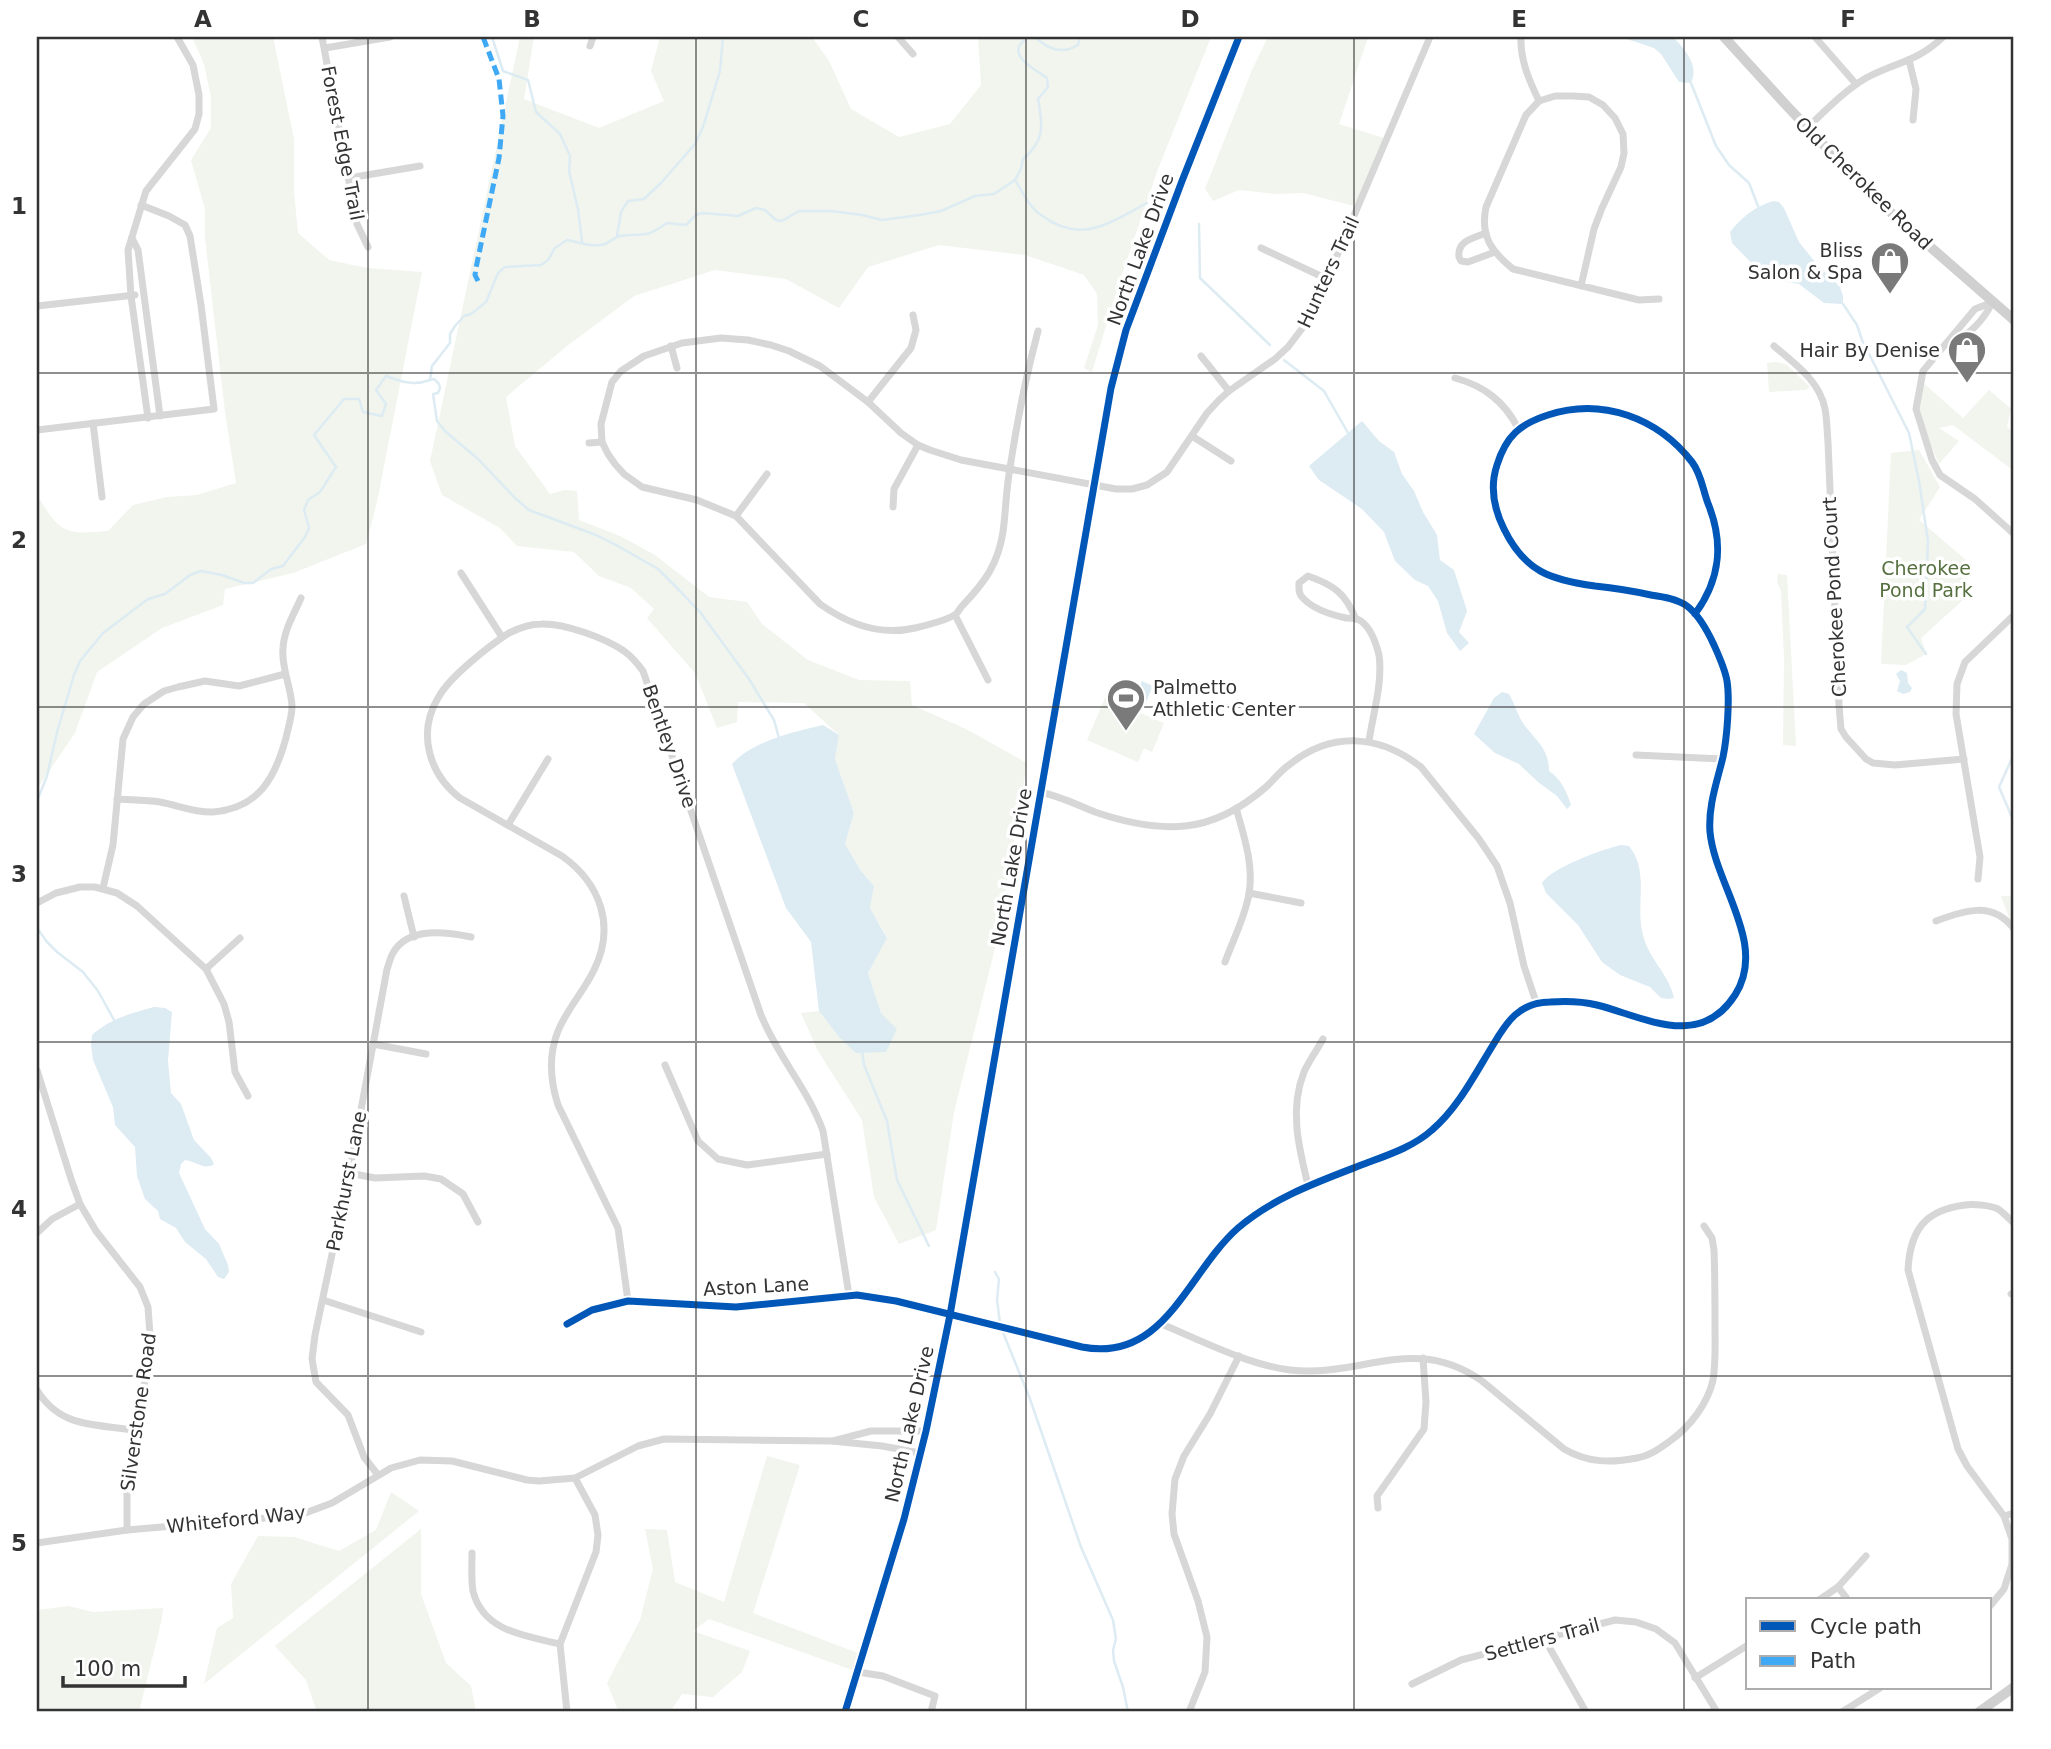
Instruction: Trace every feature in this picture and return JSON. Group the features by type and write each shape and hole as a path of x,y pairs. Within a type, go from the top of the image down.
{"main road":[{"name":"North Lake Drive","path":"845,1712 904,1519 926,1431 950,1315 1111,388 1126,330 1239,37"},
{"name":"Old Cherokee Road","path":"1724,37 1872,196 2014,320"},
{"path":"1979,1712 2014,1687"}],"street":[{"path":"148,418 131,296 128,250 146,191 195,129 198,95 193,65 177,37"},
{"name":"Forest Edge Trail","path":"323,37 358,225 368,247"},
{"path":"325,48 390,37"},
{"path":"590,46 593,37"},
{"path":"898,37 913,54"},
{"name":"Hunters Trail","path":"602,442 601,424 612,382 633,362 671,346 721,338 771,345 820,366 918,445 961,460 1116,489 1132,489 1154,482 1167,472 1213,406 1229,391 1268,365 1288,347 1304,326 1327,279 1430,37"},
{"path":"1521,37 1522,56 1528,78 1539,101"},
{"path":"1815,37 1856,84"},
{"path":"1807,128 1856,84 1930,50 1943,37"},
{"path":"1909,60 1916,89 1913,120"},
{"path":"1581,286 1594,229 1621,167 1624,153 1623,134 1615,118 1603,105 1590,97 1555,96 1539,101 1526,115 1486,207 1483,221 1488,242 1513,269 1581,286 1639,300 1659,299"},
{"path":"349,178 420,166"},
{"path":"37,430 214,409 190,236 185,225 141,205"},
{"path":"1486,233 1462,244 1459,257 1461,261 1468,262 1495,252"},
{"path":"132,238 138,250 160,416"},
{"path":"1261,248 1327,279"},
{"path":"37,306 142,294"},
{"path":"1993,302 1975,309 1923,370 1916,409 1940,475 1975,499 2014,534"},
{"path":"1948,343 1958,340 1978,324 1993,302"},
{"path":"868,402 911,348 916,330 913,315"},
{"path":"589,443 602,442 615,464 642,487 696,500 736,516 820,604 846,620 868,628 899,630 926,625 955,614 984,582 997,556 1003,533 1009,470 1022,393 1038,331"},
{"path":"671,346 677,368"},
{"name":"Cherokee Pond Court","path":"1774,346 1803,370 1825,406 1841,729 1866,759 1878,765 1964,759"},
{"path":"1201,356 1229,391"},
{"path":"1455,378 1466,381 1494,397 1514,419 1518,428"},
{"path":"1040,792 1134,824 1158,827 1198,823 1236,808 1267,786 1288,765 1317,747 1353,739 1368,741 1421,767 1479,839 1497,866 1510,903 1524,965 1536,1002 1589,1003 1639,1020 1683,1027 1707,1021 1729,1004 1742,983 1747,958 1738,922 1717,866 1710,830 1711,801 1726,731 1727,682 1713,642 1695,614 1685,604 1630,591 1574,584 1552,578 1539,572 1520,556 1501,524 1493,488 1500,454 1518,428 1552,413 1591,407 1639,419 1672,441 1700,475 1717,531 1713,584 1695,614"},
{"path":"93,423 102,497"},
{"path":"1192,436 1231,461"},
{"path":"893,507 894,489 918,445"},
{"path":"736,516 767,474"},
{"path":"461,573 502,637"},
{"path":"1356,619 1349,602 1336,589 1308,576 1299,583 1299,593 1303,598 1321,610 1356,619 1364,624 1372,635 1379,657 1368,741"},
{"path":"117,799 158,802 206,812 230,808 251,799 263,789 273,775 282,752 292,706 282,651 288,625 302,598"},
{"path":"955,614 988,680"},
{"path":"1978,879 1980,857 1956,714 1959,678 1965,662 2014,615"},
{"name":"Bentley Drive","path":"628,1301 618,1228 558,1105 551,1072 552,1052 558,1031 600,956 604,932 601,908 592,886 575,865 460,798 451,790 436,771 428,739 432,708 442,690 502,637 529,625 557,624 581,631 623,650 643,671 765,1025 816,1110 823,1130 849,1295"},
{"path":"103,888 113,845 123,739 133,717 150,700 178,687 205,681 239,686 285,674"},
{"path":"1636,755 1722,759"},
{"path":"508,825 548,759"},
{"path":"1225,962 1249,893 1250,869 1236,808"},
{"path":"37,903 64,890 80,887 103,888 137,906 206,969 224,1004 229,1022 234,1072 248,1096"},
{"path":"1249,893 1301,903"},
{"path":"404,896 414,937 438,931 471,937"},
{"path":"1936,921 1977,910 2004,917 2014,929"},
{"name":"Parkhurst Lane","path":"378,1475 364,1457 348,1415 316,1382 312,1359 387,969 393,953 401,943 414,937"},
{"path":"206,969 240,938"},
{"name":"Aston Lane","path":"567,1324 592,1310 628,1301 736,1307 849,1295 896,1301 1099,1350 1126,1346 1144,1337 1177,1306 1219,1246 1255,1215 1308,1185 1409,1146 1429,1134 1445,1118 1513,1016 1536,1002"},
{"path":"1308,1185 1297,1140 1296,1101 1305,1071 1323,1039"},
{"path":"373,1044 426,1054"},
{"path":"665,1065 698,1141 718,1159 747,1165 827,1154"},
{"name":"Silverstone Road","path":"37,1070 40,1095 80,1204 96,1231 140,1287 148,1307 151,1349 134,1430 127,1486 127,1530"},
{"path":"349,1173 375,1178 424,1176 441,1179 463,1195 478,1222"},
{"path":"37,1233 52,1219 80,1204"},
{"path":"1992,1604 2004,1589 2012,1564 2012,1539 2004,1516 1967,1466 1958,1449 1908,1270 1909,1251 1917,1230 1930,1216 1947,1208 1972,1205 1997,1209 2014,1223"},
{"path":"1159,1323 1268,1366 1300,1371 1398,1359 1423,1358 1447,1362 1470,1372 1564,1449 1587,1460 1619,1462 1650,1454 1677,1437 1705,1400 1713,1380 1714,1250 1712,1238 1704,1226"},
{"path":"323,1300 421,1332"},
{"path":"1189,1712 1205,1672 1207,1637 1198,1601 1174,1534 1172,1514 1175,1479 1184,1456 1210,1414 1239,1356"},
{"path":"1378,1508 1377,1496 1424,1429 1426,1402 1423,1358"},
{"path":"37,1390 45,1404 58,1414 76,1422 134,1430"},
{"name":"Whiteford Way","path":"832,1441 871,1431 926,1431"},
{"name":"Whiteford Way","path":"37,1543 127,1530 300,1516 332,1503 378,1475 405,1463 437,1459 539,1481 575,1478 638,1446 664,1439 832,1441 920,1453"},
{"path":"567,1712 561,1644 598,1544 595,1515 575,1478"},
{"path":"2004,1516 2014,1513"},
{"path":"472,1553 472,1583 476,1600 491,1621 515,1633 561,1644"},
{"path":"1822,1598 1838,1587 1866,1556"},
{"path":"1838,1587 1846,1598"},
{"name":"Settlers Trail","path":"1412,1684 1461,1660 1615,1620 1636,1622 1656,1629 1675,1643 1717,1712"},
{"path":"1544,1638 1586,1712"},
{"path":"1695,1678 1746,1647"},
{"path":"858,1672 883,1676 935,1696 931,1712"},
{"path":"1842,1712 1877,1690"}],"green space":[{"path":"192,37 273,37 294,139 294,192 298,233 329,260 367,268 422,272 377,502 366,544 293,573 225,589 223,605 162,628 97,672 75,733 37,789 37,495 52,517 65,529 94,532 108,531 133,505 167,497 197,495 236,483 205,238 205,209 191,160 211,128 211,97 204,64"},
{"path":"520,37 534,37 524,99 599,128 664,101 651,71 660,37 812,37 829,61 851,109 899,137 950,124 981,85 978,37 1211,37 1158,169 1092,372 1084,368 1098,325 1097,294 1084,275 1025,255 939,245 868,267 839,308 786,279 715,270 634,296 567,346 506,397 515,446 550,494 565,490 577,491 579,520 620,536 655,555 709,597 747,602 762,624 808,660 859,680 910,681 912,705 966,729 1027,763 999,932 954,1112 936,1230 899,1244 874,1197 862,1120 818,1051 801,1013 819,1011 839,1037 881,1013 868,973 887,937 870,908 874,886 861,871 845,844 854,813 835,759 839,735 804,703 738,702 737,722 717,728 695,673 647,618 654,609 631,588 599,576 574,552 517,546 500,528 442,495 430,461"},
{"path":"1268,37 1368,37 1339,124 1387,139 1358,207 1303,193 1276,194 1239,190 1213,201 1205,189 1252,70"},
{"path":"1767,363 1787,365 1810,387 1806,390 1769,392"},
{"path":"1921,381 1963,418 1989,390 2011,409 2007,427 2014,433 2014,471 1953,425 1939,428 1959,441 1939,464 1916,409"},
{"name":"Cherokee Pond Park","path":"1919,450 1940,487 1919,520 1967,561 1965,598 1921,638 1926,654 1906,665 1881,664 1891,453"},
{"path":"1778,574 1787,575 1796,746 1783,745 1784,658"},
{"name":"Palmetto Athletic Center","path":"1105,698 1164,723 1152,752 1144,748 1138,762 1087,740"},
{"path":"2001,896 2014,896 2014,931"},
{"path":"767,1456 800,1465 753,1613 863,1655 858,1672 709,1619 693,1631 750,1651 742,1672 713,1697 682,1694 670,1712 619,1712 607,1683 640,1620 653,1569 645,1529 667,1530 675,1582 724,1602"},
{"path":"391,1492 419,1511 204,1684 217,1628 233,1618 231,1584 258,1536 294,1537 339,1551 376,1530"},
{"path":"421,1529 421,1594 446,1663 471,1686 476,1712 317,1712 306,1680 275,1646"},
{"path":"69,1606 93,1612 163,1608 139,1712 37,1712 37,1610"}],"shaded area":[{"path":"1621,37 1673,37 1692,64 1694,70 1691,83 1679,82 1654,48"},
{"path":"1773,201 1779,202 1784,208 1799,242 1840,287 1843,304 1824,303 1799,284 1767,279 1732,243 1730,232 1739,222 1754,209"},
{"path":"1362,421 1379,441 1394,452 1402,474 1437,535 1440,560 1454,570 1467,611 1459,632 1469,643 1460,651 1447,633 1438,601 1428,586 1415,580 1395,561 1384,532 1362,509 1319,480 1309,466"},
{"path":"1901,670 1907,673 1908,683 1912,688 1910,692 1903,694 1897,691 1900,681 1896,674"},
{"path":"1142,681 1153,686 1145,704 1134,699"},
{"path":"1502,692 1509,694 1523,722 1545,751 1549,771 1568,795 1571,805 1567,809 1557,796 1519,764 1495,753 1474,734 1494,698"},
{"path":"823,725 839,735 835,759 854,813 845,844 861,871 874,886 870,908 887,938 868,973 881,1013 897,1029 886,1052 856,1053 839,1037 819,1011 811,942 786,908 732,764 762,743"},
{"path":"1621,845 1629,846 1639,867 1643,935 1649,951 1668,981 1674,998 1661,998 1650,987 1620,975 1602,962 1578,925 1546,893 1542,883 1566,865"},
{"path":"154,1007 172,1012 168,1061 171,1093 181,1104 194,1140 214,1164 204,1166 185,1160 179,1173 205,1229 219,1244 228,1265 229,1272 224,1279 218,1277 206,1259 185,1242 176,1228 160,1219 158,1211 145,1199 137,1176 135,1147 115,1125 113,1107 93,1060 92,1035 113,1021"}],"waterway":[{"path":"492,37 503,71 528,80 536,112 560,134 570,156 569,171 582,241"},
{"path":"617,236 621,212 628,201 644,199 695,144 720,71 723,37"},
{"path":"430,380 432,366 450,343 450,334 455,326 464,316 486,302 498,273 505,267 541,265 548,260 555,248 567,240 601,245 620,236 648,234 667,223 686,225 702,213 738,216 756,208 765,210 776,220 782,221 799,211 831,211 882,220 941,211 975,196 994,194 1015,180 1023,159 1035,146 1041,132 1038,99 1048,87 1047,78 1028,65 1019,54 1021,43 1029,37"},
{"path":"1032,37 1060,50 1078,45 1080,37"},
{"path":"1691,83 1716,146 1729,165 1749,183 1758,206"},
{"path":"1015,180 1037,212 1055,224 1069,229 1095,228 1147,203"},
{"path":"1199,224 1200,278 1270,345"},
{"path":"1843,304 1857,325 1909,433 1928,541 1925,609 1907,627 1926,654"},
{"path":"1284,360 1324,391 1348,433"},
{"path":"37,801 47,776 74,675 80,661 103,633 148,599 165,594 190,575 201,571 253,583 271,569 283,566 309,528 304,510 308,500 320,492 336,467 314,435 344,399 359,399 363,412 382,416 386,404 376,390 386,376 408,382 430,380"},
{"path":"430,380 434,379 440,388 438,393 433,394 437,421 529,510 616,545 658,569 677,588 700,612 749,679 774,720 779,738"},
{"path":"2012,702 2014,714"},
{"path":"2014,754 1999,787 2014,822"},
{"path":"37,928 57,952 83,972 98,991 114,1020"},
{"path":"862,1051 864,1065 887,1121 897,1180 929,1246"},
{"path":"995,1272 999,1279 997,1300 1000,1323"},
{"path":"1002,1330 1030,1399 1081,1547 1113,1620 1116,1639 1114,1661 1128,1712"}],"marked path":[{"path":"478,281 476,268 499,158 503,116 499,79 483,37"}],"cycle path":[{"path":"845,1712 904,1519 926,1431 950,1315 1111,388 1126,330 1239,37"},
{"path":"567,1324 592,1310 628,1301 736,1307 857,1295 896,1301 1082,1347 1110,1348 1134,1341 1154,1328 1172,1310 1220,1247 1252,1217 1298,1191 1391,1154 1425,1136 1458,1101 1506,1025 1527,1007 1545,1002 1585,1003 1670,1025 1705,1021 1721,1012 1735,995 1744,976 1746,955 1737,914 1714,852 1710,832 1712,803 1727,730 1728,689 1723,667 1703,624 1683,604 1661,597 1565,581 1541,571 1521,555 1512,544 1501,521 1494,489 1495,473 1501,455 1515,432 1548,415 1568,410 1608,410 1646,423 1678,447 1698,472 1717,535 1714,575 1695,614"}],"place":[{"name":"Bliss Salon & Spa","path":"1890,295"},
{"name":"Hair By Denise","path":"1967,384"},
{"name":"Palmetto Athletic Center","path":"1126,732"}]}
